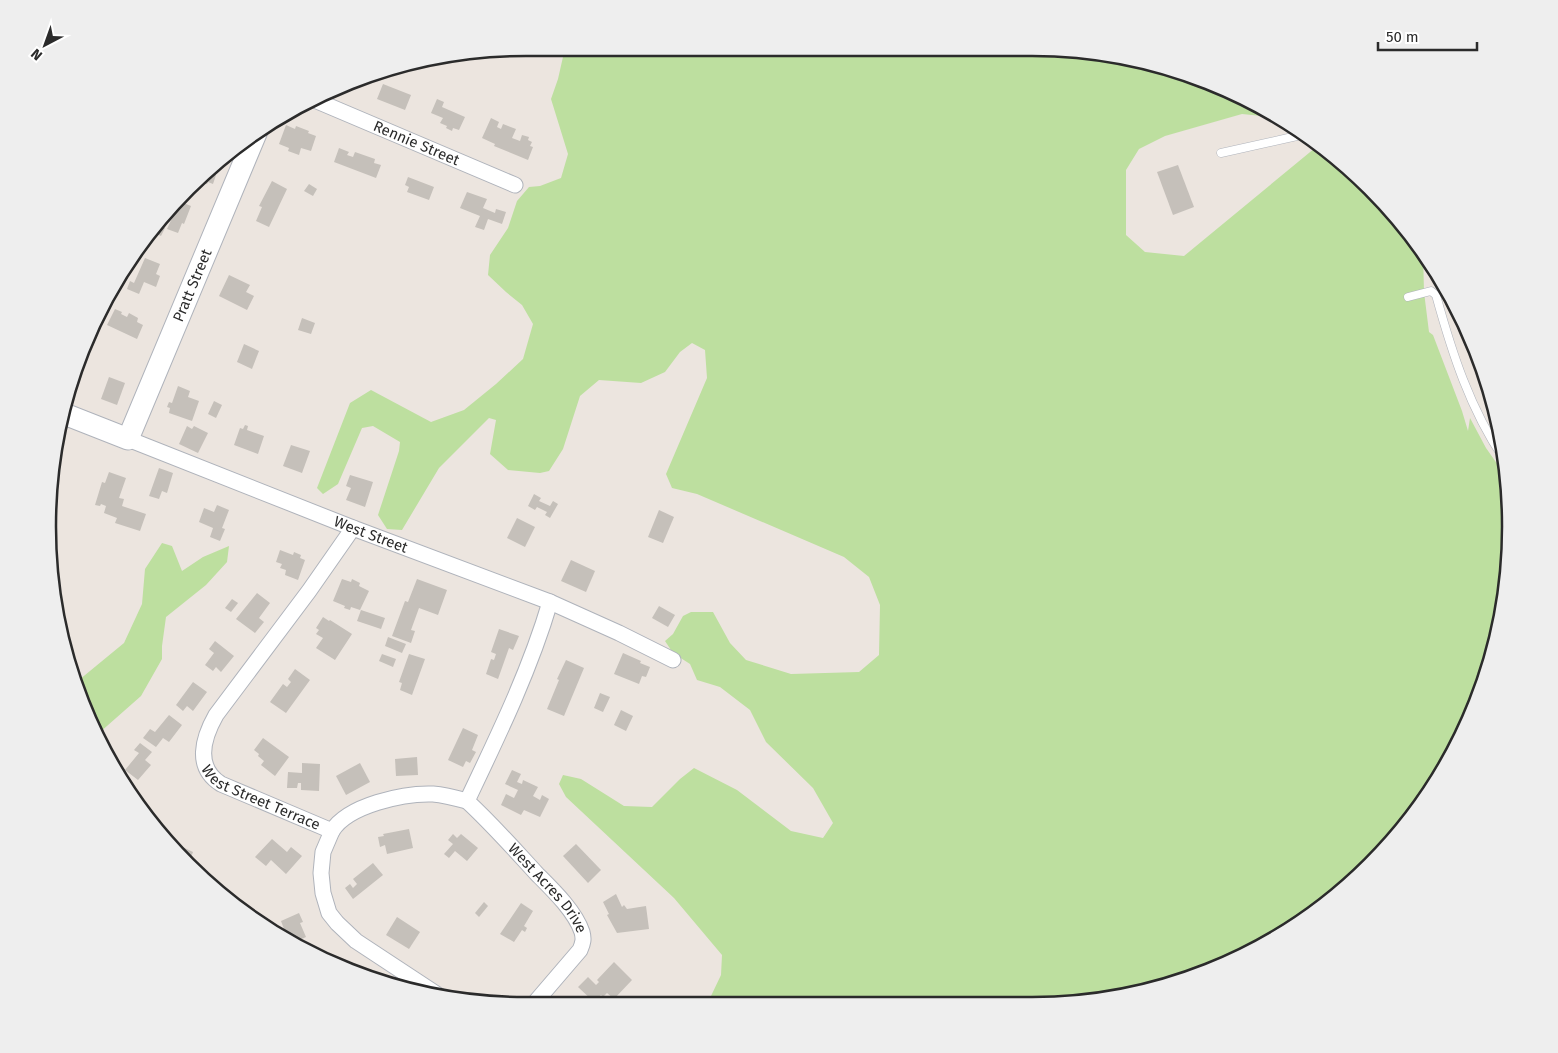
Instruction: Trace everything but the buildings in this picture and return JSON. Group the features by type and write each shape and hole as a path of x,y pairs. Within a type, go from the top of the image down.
{"street":[{"name":"Rennie Street","path":"324,103 515,185"},
{"name":"Pratt Street","path":"128,439 251,146"},
{"name":"West Street","path":"69,416 353,528 550,602 673,660"},
{"name":"West Street Terrace","path":"353,528 309,591 219,711 207,733 203,753 206,769 212,778 221,784 332,831 343,818 356,810 399,797 433,794 467,801"},
{"path":"467,801 502,727 537,642 550,602"},
{"name":"West Acres Drive","path":"467,801 490,822 559,897 582,931 584,940 580,950 540,997"},
{"path":"332,831 324,852 321,873 323,893 329,913 356,941 423,985"}],"lane":[{"path":"1220,153 1294,137"},
{"path":"1408,296 1431,291 1436,295 1465,386 1487,433 1495,445"}],"green space":[{"path":"563,56 1062,57 1093,60 1153,72 1211,92 1261,116 1242,114 1165,136 1139,149 1126,170 1126,235 1145,252 1184,256 1313,150 1342,173 1385,216 1405,240 1423,267 1424,292 1429,332 1433,335 1468,431 1470,418 1486,448 1498,465 1501,496 1501,557 1498,588 1486,648 1477,678 1466,706 1439,762 1405,813 1385,837 1342,880 1318,900 1267,934 1211,961 1183,972 1123,988 1093,993 1032,997 674,997 711,996 721,975 722,955 674,898 566,797 559,784 563,775 581,779 624,806 652,807 694,768 737,790 791,831 823,838 833,823 813,788 766,742 750,710 720,687 697,680 690,664 673,653 665,641 673,634 683,616 691,612 713,612 730,643 746,660 791,674 859,672 879,655 880,605 869,577 844,557 697,494 672,488 666,474 707,378 705,350 692,343 680,352 665,372 641,383 599,380 580,396 563,449 549,471 540,473 508,470 490,454 496,420 489,418 439,468 402,530 387,529 378,515 399,451 400,442 373,426 362,428 338,484 323,494 317,488 350,403 371,390 431,422 464,410 523,359 533,324 522,305 488,275 490,255 508,228 517,201 529,187 540,186 561,178 568,154 551,99"},
{"path":"162,543 172,546 182,571 203,557 229,546 227,562 206,585 166,617 162,659 141,696 103,730 81,678 124,643 142,604 145,569"}]}
